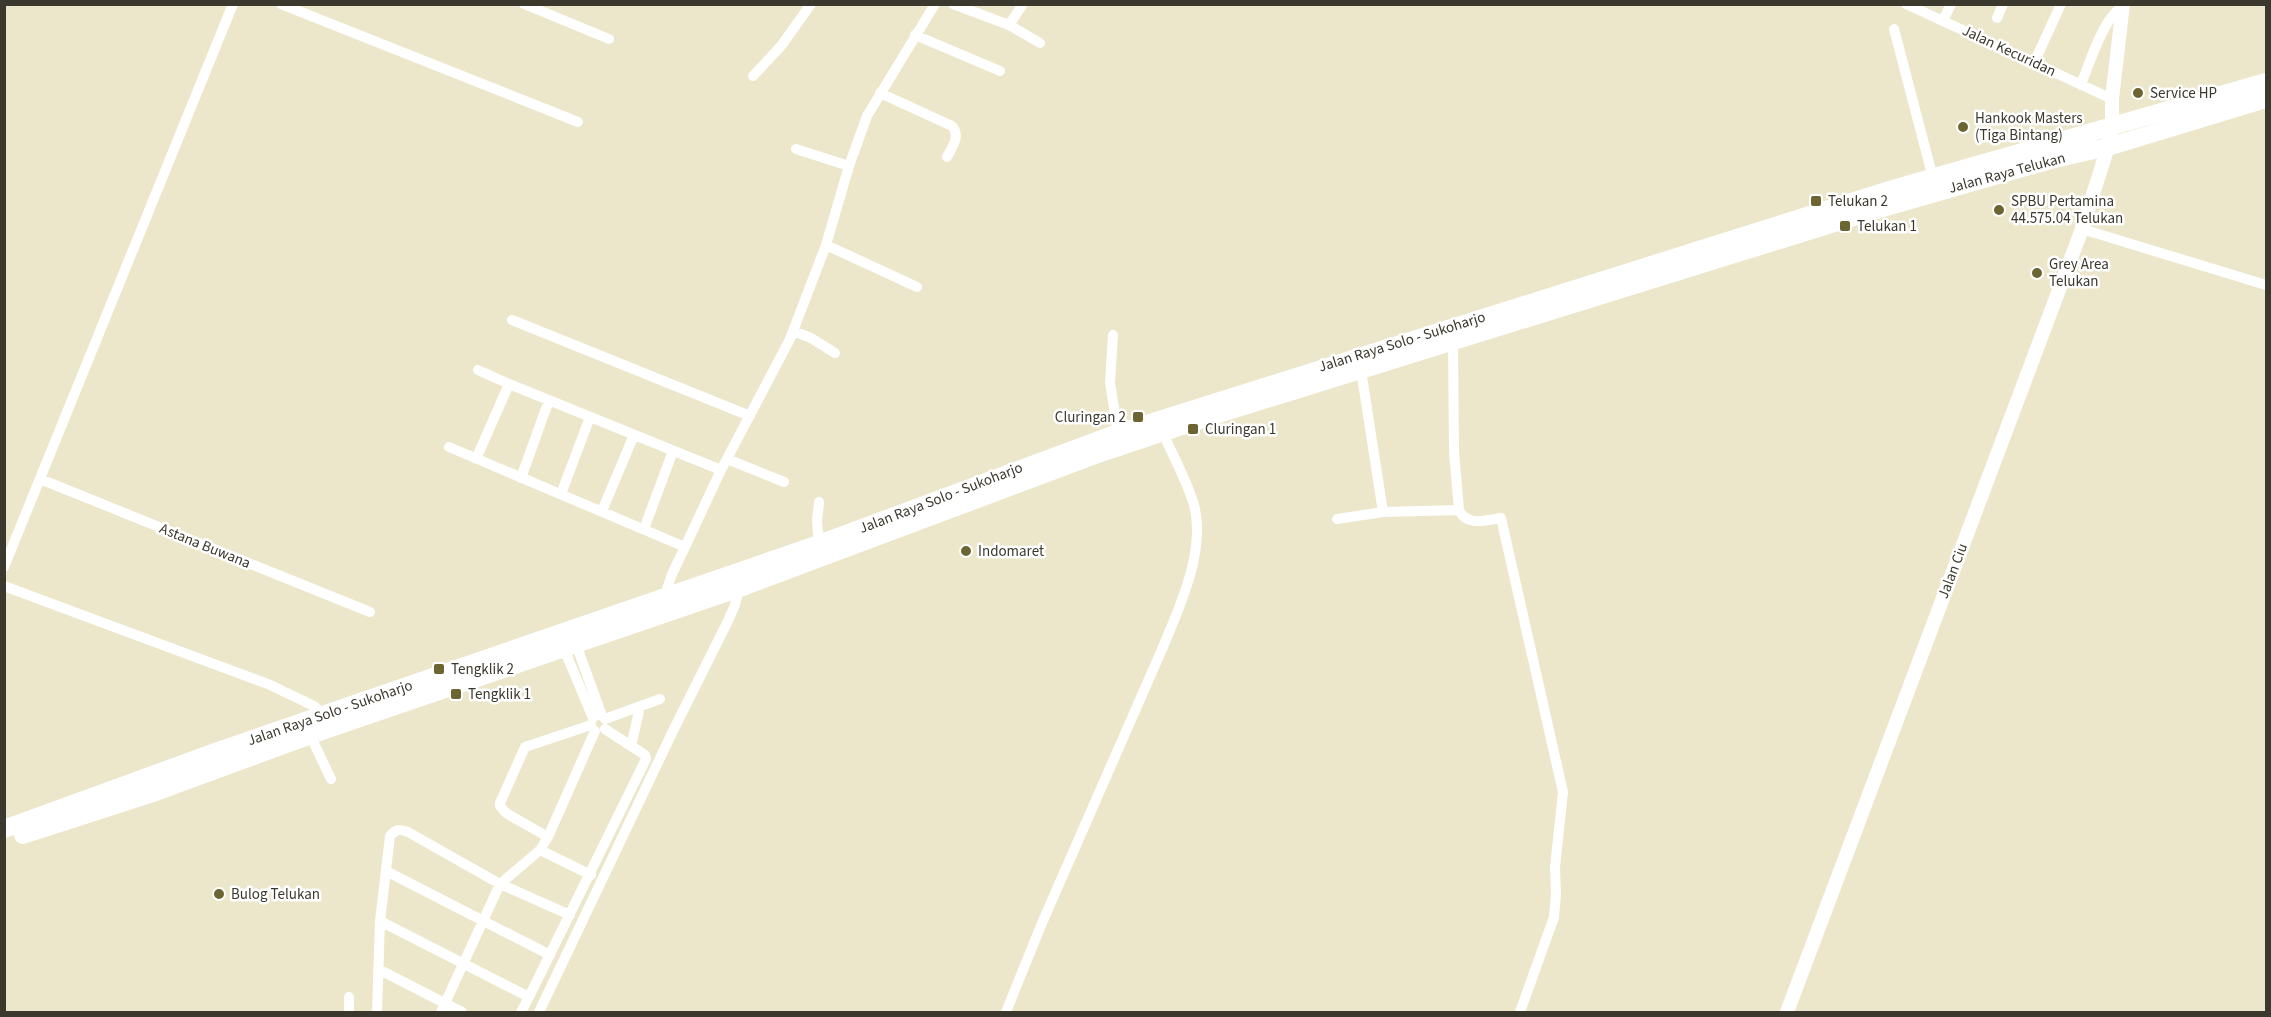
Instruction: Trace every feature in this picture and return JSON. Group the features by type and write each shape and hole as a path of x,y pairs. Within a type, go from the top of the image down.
{"main road":[{"name":"Jalan Raya Telukan","path":"1886,199 1933,178 2266,82"},
{"name":"Jalan Raya Telukan","path":"1886,199 2108,147 2266,99"},
{"name":"Jalan Raya Solo - Sukoharjo","path":"741,580 819,544 1118,433 1210,410 1886,199"},
{"name":"Jalan Raya Solo - Sukoharjo","path":"1247,398 1361,370 1814,222"},
{"name":"Jalan Raya Solo - Sukoharjo","path":"4,829 221,759 741,580 1163,433 1210,410"},
{"name":"Jalan Raya Solo - Sukoharjo","path":"316,726 570,646 667,604"},
{"name":"Jalan Raya Solo - Sukoharjo","path":"4,841 98,811 221,759"}],"street":[{"path":"4,567 232,4"},
{"path":"281,4 578,122"},
{"path":"524,4 609,39"},
{"path":"753,76 781,46 798,19 812,4"},
{"path":"667,604 672,574 721,470 793,331 826,245 849,166 867,116 935,4"},
{"path":"953,4 1009,25 1040,43"},
{"path":"1009,25 1023,4"},
{"name":"Jalan Kecuridan","path":"1906,4 2112,99"},
{"path":"1943,21 1951,4"},
{"path":"1998,18 2003,4"},
{"path":"2034,63 2061,4"},
{"path":"2081,85 2107,25 2116,10 2123,6"},
{"name":"Jalan Ciu","path":"1787,1012 2082,229 2112,128 2112,99 2123,6"},
{"path":"1894,28 1933,178"},
{"path":"915,35 1000,71"},
{"path":"880,93 952,126 956,130 956,138 947,157"},
{"path":"796,149 849,166"},
{"path":"2082,229 2266,285"},
{"path":"826,245 918,287"},
{"path":"512,320 750,416"},
{"path":"793,331 835,352"},
{"path":"1113,335 1110,383 1118,433"},
{"path":"1453,341 1454,452 1459,510 1462,517 1471,521 1501,518 1562,782 1554,916 1520,1012"},
{"path":"478,370 721,470"},
{"path":"1361,370 1383,512"},
{"path":"476,459 509,384"},
{"path":"521,478 549,400"},
{"path":"561,494 590,417"},
{"path":"1006,1012 1042,923 1181,604 1190,573 1197,538 1196,514 1163,433"},
{"path":"602,511 634,435"},
{"path":"449,447 685,547"},
{"path":"644,529 673,451"},
{"path":"727,459 784,482"},
{"name":"Astana Buwana","path":"40,480 370,612"},
{"path":"819,502 816,521 819,544"},
{"path":"1337,519 1383,512 1459,510"},
{"path":"539,1012 727,623 741,580"},
{"path":"4,586 268,684 314,706 316,726 331,779"},
{"path":"521,1012 591,875 646,759 645,755 598,723 570,646"},
{"path":"548,837 506,813 500,806 525,747 598,723 660,699"},
{"path":"631,746 640,707"},
{"path":"443,1008 500,884 540,850 548,837 598,723"},
{"path":"377,1012 380,921 390,836 399,829 500,884 570,915"},
{"path":"540,850 591,875"},
{"path":"386,871 550,955"},
{"path":"380,921 529,997"},
{"path":"378,969 443,1008 462,1012"},
{"path":"349,997 349,1012"}],"place":[{"name":"Service HP","path":"2138,93"},
{"name":"Hankook Masters (Tiga Bintang)","path":"1963,127"},
{"name":"Telukan 2","path":"1816,201"},
{"name":"SPBU Pertamina 44.575.04 Telukan","path":"1999,210"},
{"name":"Telukan 1","path":"1845,226"},
{"name":"Grey Area Telukan","path":"2037,273"},
{"name":"Cluringan 2","path":"1138,417"},
{"name":"Cluringan 1","path":"1193,429"},
{"name":"Indomaret","path":"966,551"},
{"name":"Tengklik 2","path":"439,669"},
{"name":"Tengklik 1","path":"456,694"},
{"name":"Bulog Telukan","path":"219,894"}]}
